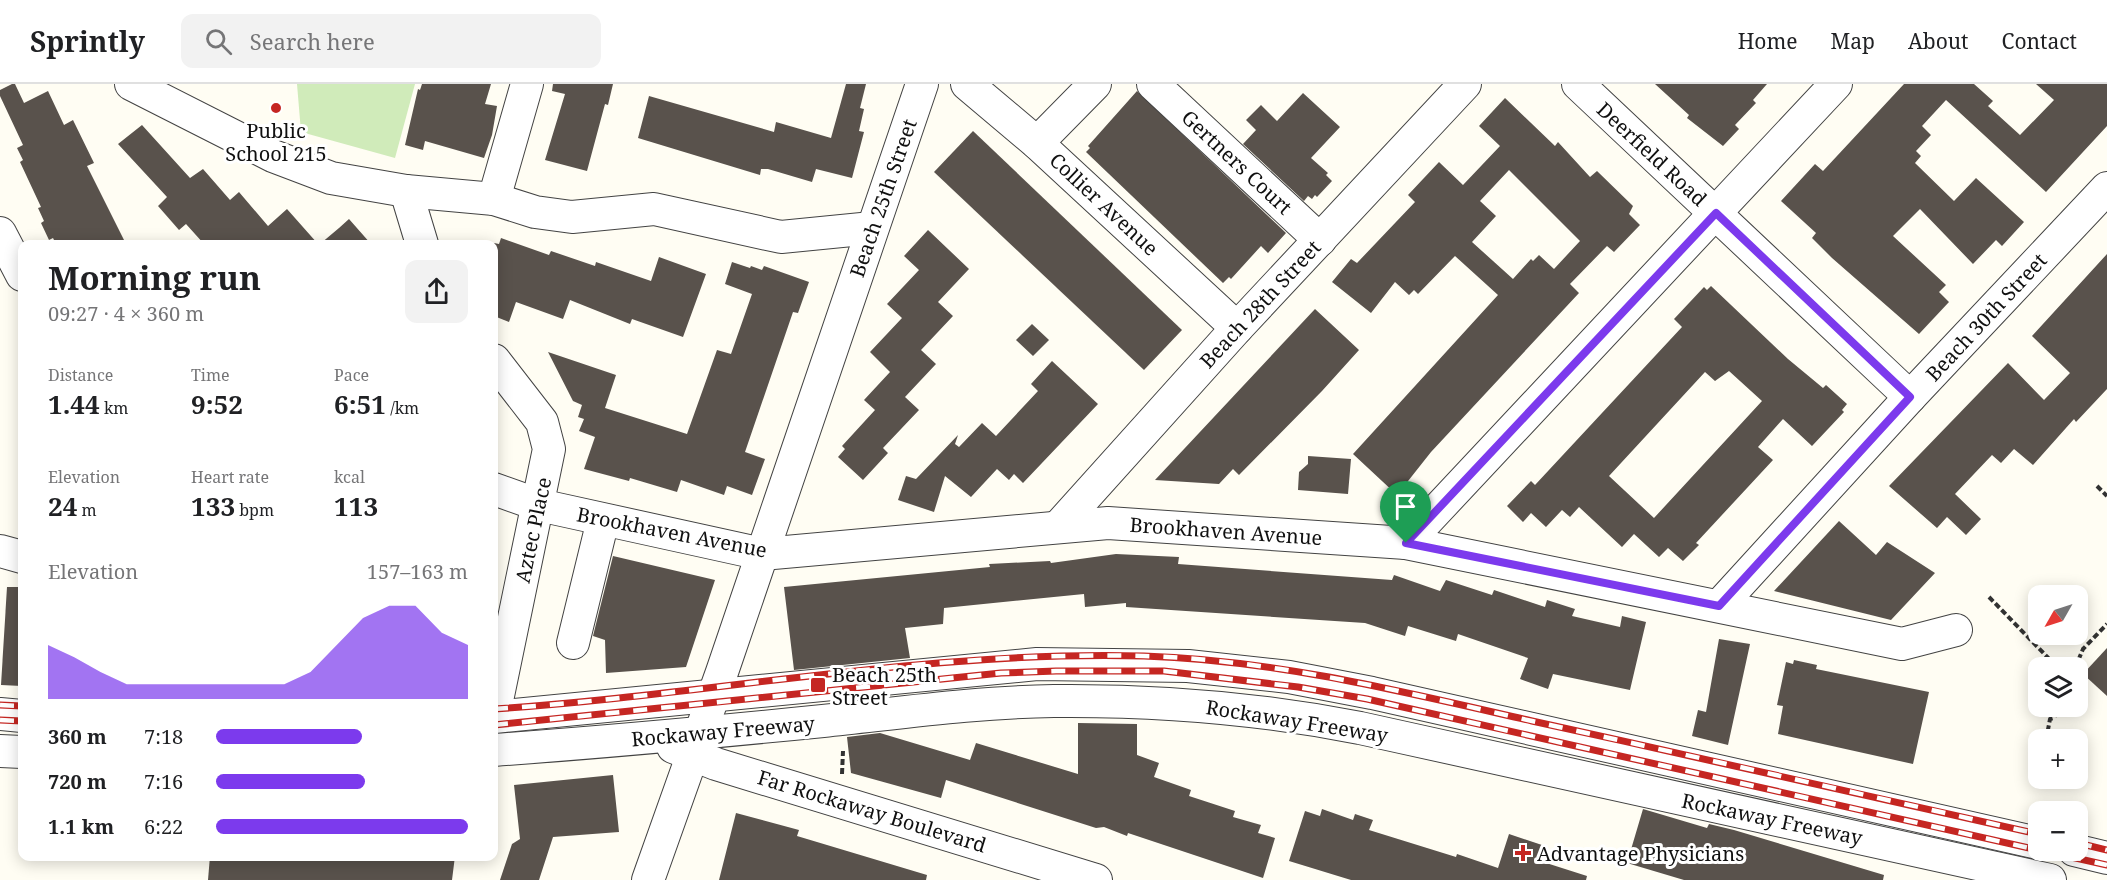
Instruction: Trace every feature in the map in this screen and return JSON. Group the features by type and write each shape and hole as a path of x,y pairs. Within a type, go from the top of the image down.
{"street":[{"path":"131,84 273,156 331,177 406,191 494,199 535,212 572,217 654,209 781,237 872,228"},
{"path":"494,199 527,84"},
{"name":"Beach 25th Street","path":"648,880 697,744 922,84"},
{"name":"Collier Avenue","path":"968,84 1037,143 1237,328"},
{"path":"1037,143 1095,84"},
{"name":"Gertners Court","path":"1153,84 1320,240"},
{"name":"Beach 28th Street","path":"1058,527 1237,328 1465,84"},
{"name":"Deerfield Road","path":"1578,84 1910,397"},
{"path":"1406,543 1836,84"},
{"name":"Beach 30th Street","path":"1719,606 1910,397 2107,188"},
{"path":"406,191 421,240"},
{"path":"0,232 18,267"},
{"name":"Aztec Place","path":"498,365 542,422 549,449 498,691"},
{"name":"Brookhaven Avenue","path":"498,490 539,505 762,554 1108,523 1406,543 1902,644 1956,630"},
{"path":"573,643 603,519"},
{"path":"0,551 18,556"},
{"name":"Rockaway Freeway","path":"498,705 555,710 1037,664 1133,664 1239,671 1372,693 2028,841"},
{"name":"Rockaway Freeway","path":"697,744 1015,702 1128,702 1244,709 1360,728 2050,880"},
{"path":"0,714 18,716"},
{"name":"Rockaway Freeway","path":"498,750 649,738"},
{"name":"Far Rockaway Boulevard","path":"649,738 697,744 1096,880"},
{"path":"0,751 18,752"},
{"path":"2088,853 2107,858"}],"path":[{"path":"2097,486 2107,496"},
{"path":"1989,597 2047,657"},
{"path":"2080,657 2083,649 2107,624"},
{"path":"2048,729 2050,719 2054,717"},
{"path":"842,782 843,751"}],"green space":[{"path":"297,84 415,84 395,158 301,132"}],"building":[{"path":"15,84 24,103 48,91 64,125 73,120 94,163 87,166 124,240 54,240 53,238 49,240 41,223 44,221 38,208 41,207 20,162 23,160 17,148 23,145 0,96 0,90"},
{"path":"422,84 491,84 485,104 497,106 492,135 484,158 425,141 423,150 405,145 418,89 420,90"},
{"path":"553,84 613,84 608,105 605,104 587,171 545,160 565,94 552,91"},
{"path":"846,84 866,84 860,108 864,109 859,131 864,132 852,178 816,169 812,182 768,169 761,169 760,175 638,138 649,96 774,132 776,122 831,138"},
{"path":"1655,84 1767,84 1753,100 1756,103 1735,125 1739,129 1723,146 1687,118 1689,115"},
{"path":"1904,84 1974,84 1993,101 1988,106 2020,135 2054,100 2036,84 2107,84 2107,126 2046,192 1946,100 1922,126 1931,135 1916,151 1921,156 1915,163 1954,201 1976,178 2024,222 2002,246 1996,240 1973,264 1920,209 1893,236 1946,285 1939,292 1949,302 1919,334 1832,258 1812,238 1816,233 1781,201 1815,164 1823,171"},
{"path":"1137,91 1286,233 1268,253 1261,246 1231,279 1229,277 1223,283 1086,152 1090,148 1088,146"},
{"path":"1303,93 1340,127 1311,158 1328,173 1326,175 1332,181 1317,197 1315,195 1312,199 1308,196 1304,201 1243,144 1256,130 1246,120 1261,105 1277,121"},
{"path":"1505,98 1555,146 1558,142 1590,177 1597,171 1633,206 1629,214 1640,225 1614,252 1607,246 1570,284 1579,293 1431,452 1397,495 1353,454 1498,295 1455,256 1418,294 1414,290 1409,295 1395,282 1371,313 1332,282 1351,259 1357,263 1415,202 1408,195 1439,162 1463,185 1500,146 1479,126","holes":["1509,170 1580,241 1554,269 1539,255 1533,261 1531,259 1513,279 1472,242 1496,216 1480,201"]},
{"path":"142,125 190,178 203,169 230,200 239,192 268,226 287,209 314,240 200,240 186,224 179,230 158,206 167,197 118,144"},
{"path":"973,131 1182,330 1144,370 934,172"},
{"path":"349,219 367,240 325,240"},
{"path":"928,230 969,269 938,302 953,316 921,350 936,364 905,397 919,410 883,448 888,453 863,480 838,457 845,449 842,446 875,410 864,400 890,372 870,352 902,318 887,304 919,270 904,256"},
{"path":"501,238 549,255 551,251 595,266 596,262 651,281 659,257 706,274 683,337 632,319 630,324 570,300 563,319 516,302 509,322 498,318"},
{"path":"2107,254 2107,389 2076,422 2074,419 2033,465 2014,449 2001,463 1992,455 1955,494 1981,519 1966,535 1947,517 1937,528 1889,486 2008,363 2044,400 2070,373 2032,336"},
{"path":"732,262 762,270 764,266 809,282 798,313 793,312 745,452 765,459 752,495 727,486 724,495 681,480 677,492 630,478 629,481 584,469 595,437 579,431 584,419 578,417 582,405 573,401 548,352 616,375 605,408 687,434 717,350 731,354 752,294 725,284"},
{"path":"1711,286 1788,359 1823,388 1826,385 1847,404 1842,410 1844,412 1812,446 1783,419 1758,447 1773,460 1696,543 1699,545 1683,561 1668,548 1659,557 1634,534 1622,547 1579,507 1570,517 1562,510 1546,527 1531,513 1523,522 1507,506 1531,481 1535,485 1682,327 1674,319 1704,287 1707,290","holes":["1729,371 1762,401 1654,518 1609,476 1705,372 1715,381"]},
{"path":"1315,309 1359,350 1322,391 1239,475 1233,469 1219,484 1155,480"},
{"path":"1032,324 1049,340 1033,356 1016,340"},
{"path":"1052,361 1098,404 1023,483 1014,474 1009,480 997,469 971,497 945,476 934,512 898,500 906,476 916,479 958,435 955,444 959,447 982,423 996,436 1038,391 1031,384"},
{"path":"1308,456 1351,459 1348,494 1298,490 1299,472 1308,464"},
{"path":"1839,521 1876,555 1887,542 1935,573 1891,620 1774,591"},
{"path":"1116,554 1179,557 1178,564 1392,580 1394,575 1440,591 1446,580 1492,595 1494,590 1545,607 1547,600 1575,609 1572,616 1620,627 1622,616 1646,622 1630,690 1553,674 1548,689 1520,679 1528,658 1458,634 1456,641 1408,626 1405,636 1365,623 1126,607 1126,603 1085,607 1084,594 944,608 943,624 905,628 910,658 794,670 784,587 990,567 989,564 1050,561 1051,563"},
{"path":"613,556 715,580 686,667 606,673 605,640 593,636"},
{"path":"7,587 18,587 18,686 1,685"},
{"path":"1719,639 1750,644 1728,745 1692,736 1698,710 1706,712"},
{"path":"2107,648 2107,696 2088,679 2088,669"},
{"path":"1794,660 1817,665 1816,669 1929,692 1913,764 1778,734 1783,706 1777,705 1786,662 1793,664"},
{"path":"1078,723 1137,724 1137,755 1159,763 1154,777 1191,790 1189,796 1235,811 1233,817 1261,825 1258,833 1275,838 1263,878 1128,833 1127,836 1104,827 1096,828 946,780 941,798 851,773 847,737 880,733 970,760 976,743 1078,774"},
{"path":"613,775 619,832 553,837 539,880 500,880 512,844 520,839 514,785"},
{"path":"1322,809 1353,820 1355,814 1373,820 1369,830 1456,857 1457,854 1498,868 1509,834 1545,846 1540,861 1587,876 1586,880 1351,880 1289,861 1305,811 1320,816"},
{"path":"1643,809 1707,828 1709,824 1734,830 1884,875 1883,880 1684,880 1627,863"},
{"path":"736,813 799,830 797,836 927,875 926,880 719,880"},
{"path":"210,861 454,861 452,880 208,880"}],"railway":[{"path":"498,709 656,694 899,666 981,660 1062,656 1144,656 1193,659 1291,671 1388,689 2028,832"},
{"path":"498,725 1001,673 1164,671 1298,687 1367,699 2028,848"},
{"path":"0,705 18,706"},
{"path":"0,720 18,721"},
{"path":"2088,845 2107,850"},
{"path":"2088,861 2107,865"}],"place":[{"name":"Public School 215","path":"276,108"},
{"name":"Beach 25th Street","path":"818,685"},
{"name":"Advantage Physicians","path":"1523,853"}],"route":[{"path":"1716,213 1910,397 1719,606 1406,543 1716,213"}]}
